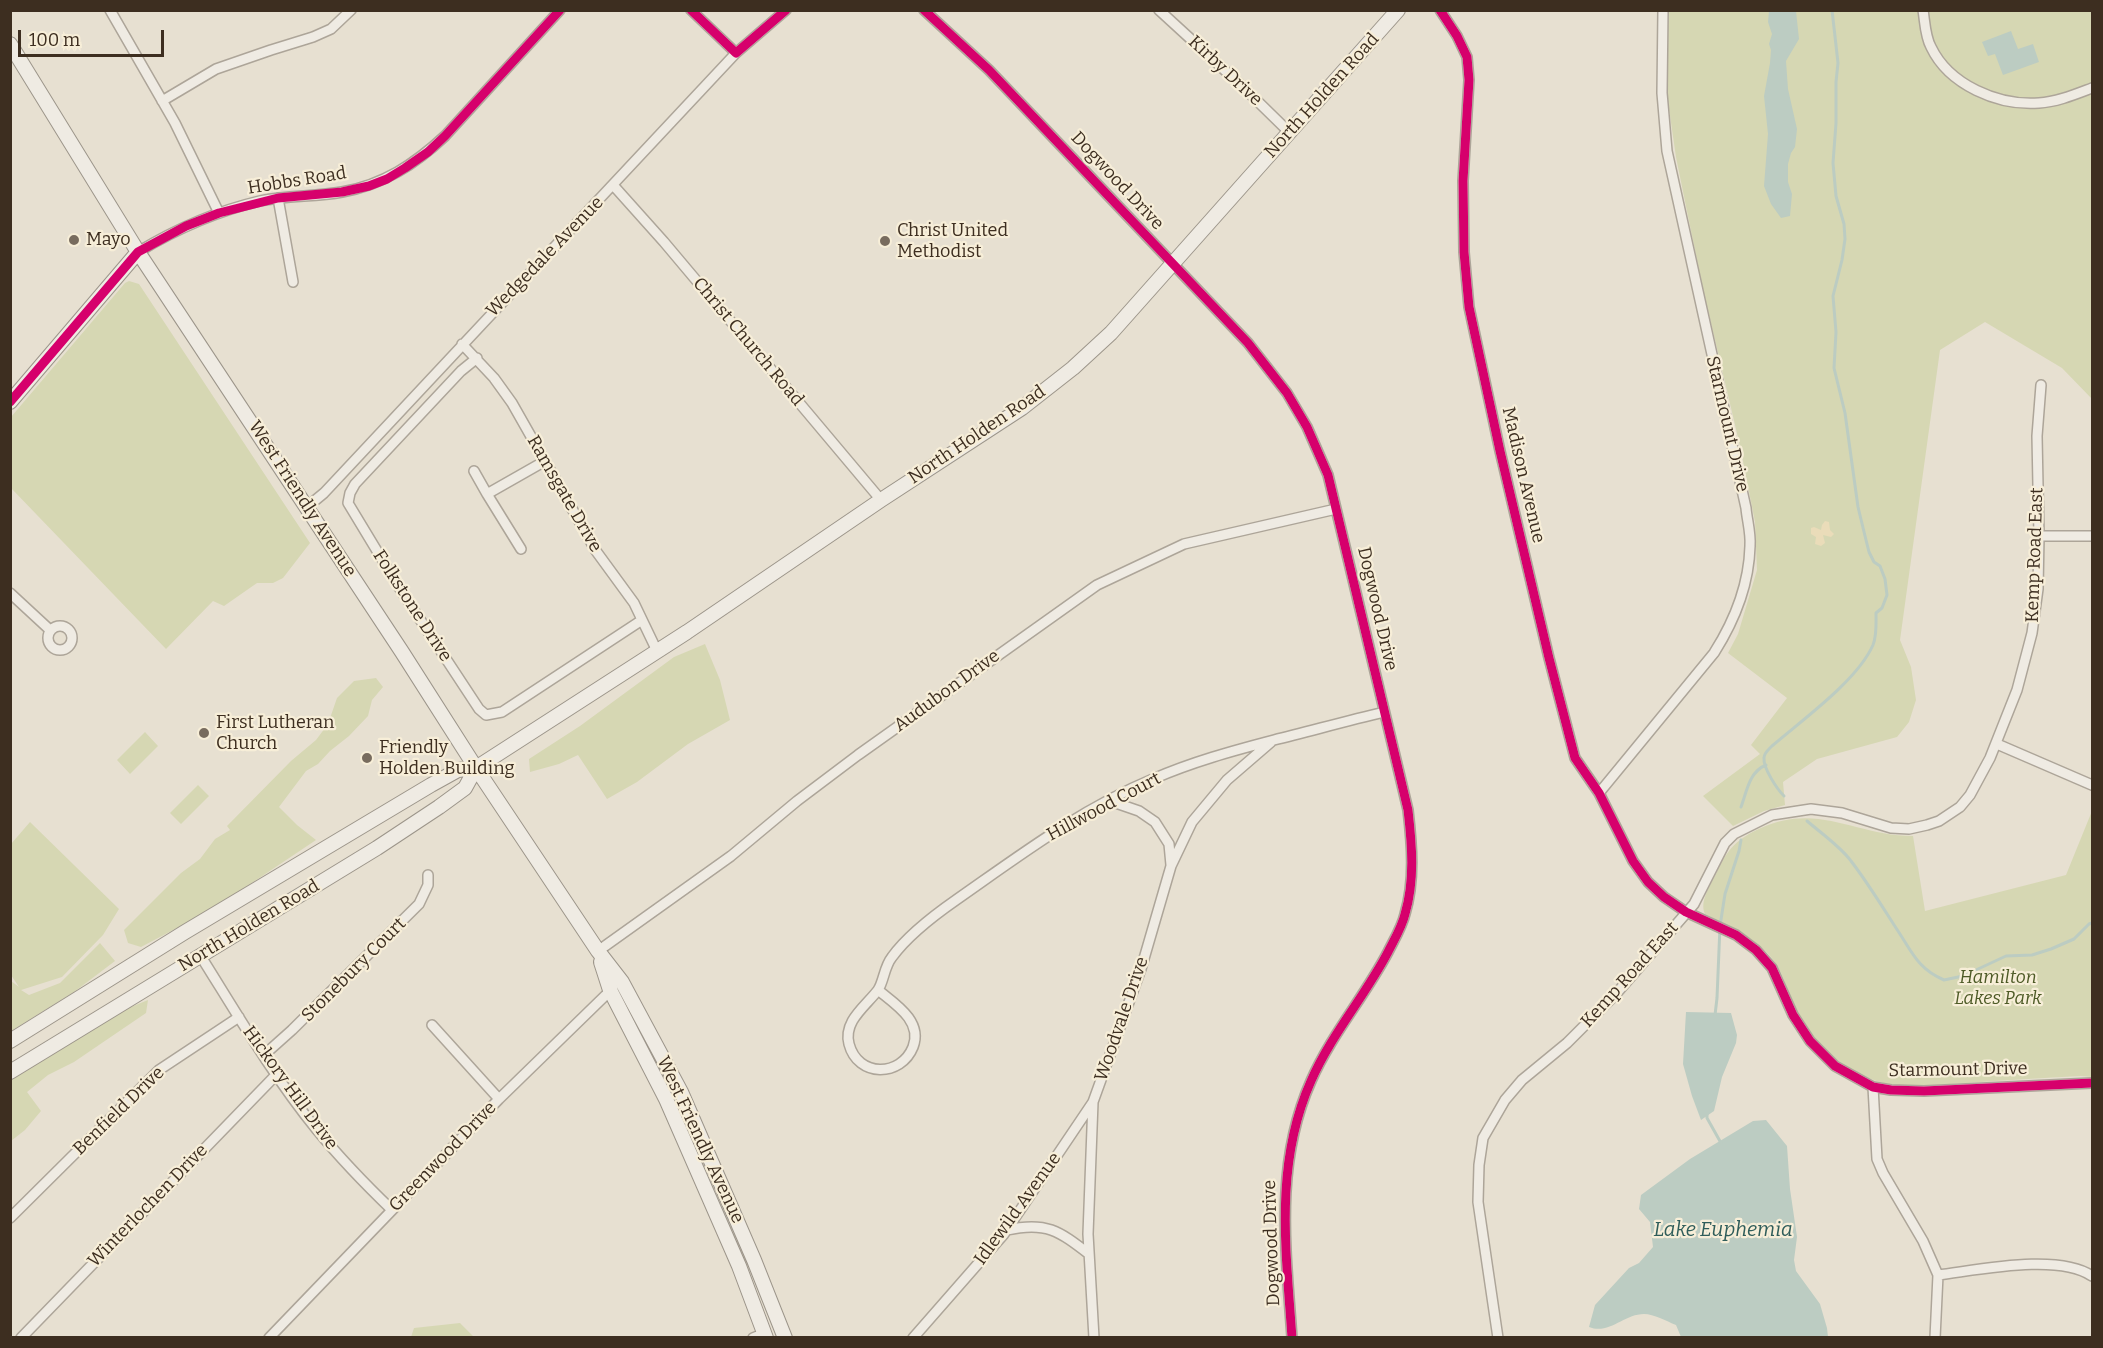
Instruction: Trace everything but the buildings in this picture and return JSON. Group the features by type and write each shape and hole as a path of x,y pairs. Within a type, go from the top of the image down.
{"main road":[{"name":"North Holden Road","path":"10,1041 185,932 430,785 458,770 476,768 657,651 1022,408 1064,375 1111,333 1398,10"},
{"name":"West Friendly Avenue","path":"10,44 138,252 598,951 616,986 739,1266 761,1336"},
{"name":"Hobbs Road","path":"10,402 138,252"},
{"name":"North Holden Road","path":"10,1072 377,848 440,807 465,788 476,768"},
{"name":"West Friendly Avenue","path":"616,986 681,1092 754,1260 785,1338"}],"street":[{"path":"110,10 162,101 219,213"},
{"path":"162,101 216,69 313,38 332,29 351,10"},
{"name":"Hobbs Road","path":"138,252 186,226 219,213 278,198 342,192 387,179 428,152 445,136 560,10"},
{"path":"690,10 736,53"},
{"name":"Wedgedale Avenue","path":"307,507 324,493 736,53 786,10"},
{"name":"Dogwood Drive","path":"924,10 989,70 1248,343 1287,393 1307,427 1328,475 1408,810 1412,845 1412,882 1405,916 1396,936 1310,1081 1288,1156 1284,1196 1292,1338"},
{"name":"Kirby Drive","path":"1159,10 1290,133"},
{"name":"Madison Avenue","path":"1440,10 1467,57 1469,80 1463,181 1464,252 1469,307 1549,658 1575,758 1599,794 1633,861 1648,882 1664,897 1686,912"},
{"name":"Starmount Drive","path":"1599,794 1714,653 1729,630 1746,578 1750,544 1746,508 1666,151 1662,93 1663,10"},
{"path":"1923,10 1930,45 1940,62 1961,82 1982,92 2019,104 2042,103 2092,88"},
{"name":"Christ Church Road","path":"614,185 881,500"},
{"path":"278,198 293,282"},
{"name":"Ramsgate Drive","path":"462,344 494,378 512,403 596,551 634,603 657,651"},
{"name":"Folkstone Drive","path":"477,358 453,379 350,493 348,503 400,589 479,709 486,715 502,712 642,620"},
{"name":"Kemp Road East","path":"1498,1338 1478,1202 1479,1165 1483,1138 1505,1100 1522,1080 1567,1043 1615,995 1694,904 1725,843 1734,834 1756,821 1782,812 1811,809 1842,813 1891,828 1909,829 1939,821 1960,807 1970,795 1997,744 2017,690 2032,633 2038,588 2037,436 2041,385"},
{"path":"487,494 545,461"},
{"path":"474,471 521,549"},
{"name":"Audubon Drive","path":"598,951 731,856 797,801 858,755 1097,585 1184,544 1336,509"},
{"path":"2039,536 2092,536"},
{"path":"10,593 50,630"},
{"name":"Hillwood Court","path":"878,990 913,1023 915,1043 903,1062 884,1070 873,1070 857,1060 849,1043 849,1031 853,1020 878,990 884,970 892,957 940,911 1061,826 1151,780 1210,757 1384,712"},
{"name":"Woodvale Drive","path":"1094,1338 1088,1234 1093,1102 1141,969 1171,866 1192,822 1227,780 1273,741"},
{"path":"1997,744 2092,785"},
{"path":"1110,801 1139,811 1155,822 1169,844 1171,866"},
{"name":"Stonebury Court","path":"264,1055 419,904 428,885 428,874"},
{"name":"Starmount Drive","path":"1686,912 1736,935 1756,950 1772,968 1793,1015 1810,1041 1835,1066 1873,1087 1924,1091 2092,1083"},
{"name":"Hickory Hill Drive","path":"200,955 276,1075 316,1129 366,1185 392,1210"},
{"name":"Greenwood Drive","path":"269,1338 499,1099 616,986"},
{"name":"Benfield Drive","path":"10,1218 159,1070 238,1017"},
{"path":"432,1025 499,1099"},
{"name":"Winterlochen Drive","path":"21,1338 276,1075"},
{"path":"1873,1087 1877,1159 1923,1241 1938,1275 1935,1338"},
{"name":"Idlewild Avenue","path":"913,1338 1007,1230 1093,1102"},
{"path":"1007,1230 1026,1226 1050,1229 1089,1254"},
{"path":"1938,1275 2039,1264 2066,1265 2085,1271 2092,1276"}],"green space":[{"path":"1669,11 2092,11 2092,399 2062,368 1985,322 1940,350 1900,640 1911,667 1916,700 1909,722 1897,737 1817,759 1783,782 1785,805 1764,811 1733,826 1703,796 1760,754 1751,745 1787,698 1728,653 1738,634 1757,570 1755,522 1676,157 1668,102"},
{"path":"129,281 139,284 310,543 283,578 273,583 257,583 224,606 213,601 166,649 11,488 11,417"},
{"path":"705,644 720,680 730,720 688,744 637,782 607,799 578,755 559,764 530,772 529,759 580,726 674,657"},
{"path":"376,678 383,687 372,700 368,716 318,764 306,771 279,807 316,840 213,909 141,947 128,943 124,930 181,873 200,859 215,839 230,830 227,826 291,761 316,740 328,724 337,698 354,681"},
{"path":"145,732 158,746 130,774 117,760"},
{"path":"198,785 209,796 181,824 170,813"},
{"name":"Hamilton Lakes Park","path":"2092,811 2092,1077 1919,1086 1894,1085 1871,1079 1838,1061 1811,1035 1795,1008 1778,967 1764,949 1736,930 1705,914 1704,904 1709,887 1734,845 1761,828 1782,821 1801,818 1819,819 1893,835 1913,836 1925,911 2066,875"},
{"path":"30,822 119,909 103,935 62,977 21,990 29,995 60,983 100,943 115,961 74,992 11,1031 11,981 19,987 11,975 11,844"},
{"path":"148,1000 146,1013 74,1062 48,1075 27,1092 41,1111 25,1130 11,1141 11,1080 121,1011"},
{"path":"460,1323 474,1337 411,1337 414,1328"}],"sand":[{"path":"1825,521 1829,522 1830,530 1834,534 1831,537 1823,535 1825,543 1821,546 1815,544 1816,537 1811,534 1811,528 1821,530"}],"water":[{"path":"1769,11 1796,11 1799,39 1786,61 1788,89 1797,129 1795,147 1788,164 1788,182 1792,194 1790,216 1781,218 1771,204 1764,186 1768,134 1764,96 1772,34 1768,22"},
{"path":"2011,31 2018,49 2033,44 2039,62 2003,75 1995,54 1988,56 1982,42"},
{"path":"1686,1012 1731,1013 1737,1035 1722,1077 1714,1111 1701,1120 1683,1064"},
{"name":"Lake Euphemia","path":"1766,1120 1787,1146 1797,1237 1794,1260 1796,1271 1820,1304 1828,1337 1681,1337 1676,1325 1648,1314 1630,1317 1603,1328 1589,1327 1595,1305 1629,1268 1639,1263 1653,1247 1650,1222 1639,1209 1641,1195 1690,1159 1753,1121"}],"waterway":[{"path":"1784,796 1768,773 1764,762 1765,754 1842,686 1865,659 1874,641 1876,613 1882,608 1887,595 1885,579 1880,566 1874,562 1869,552 1858,507 1845,413 1834,368 1836,332 1833,296 1845,239 1844,224 1836,196 1833,163 1838,63 1832,10"},
{"path":"1741,807 1752,777 1766,765"},
{"path":"1807,821 1847,856 1916,959 1928,971 1944,980 1963,976 2006,956 2032,955 2051,949 2074,939 2092,923"},
{"path":"1715,1015 1720,926 1725,894 1741,840"},
{"path":"1707,1114 1721,1143"}],"cycle path":[{"path":"10,402 138,252 186,226 219,213 278,198 342,192 387,179 428,152 445,136 560,10"},
{"path":"691,10 736,53 786,10"},
{"path":"924,10 989,70 1248,343 1287,393 1307,427 1328,475 1408,810 1411,875 1404,919 1398,933 1379,968 1319,1064 1299,1112 1287,1176 1285,1208 1292,1338"},
{"path":"1440,10 1467,57 1469,80 1463,181 1464,252 1469,307 1500,451 1575,758 1599,793 1633,861 1648,882 1664,897 1686,912 1736,935 1756,950 1772,968 1793,1015 1810,1041 1835,1066 1873,1087 1924,1091 2092,1083"}],"place":[{"name":"Mayo","path":"74,240"},
{"name":"Christ United Methodist","path":"885,241"},
{"name":"First Lutheran Church","path":"204,733"},
{"name":"Friendly Holden Building","path":"367,758"}]}
